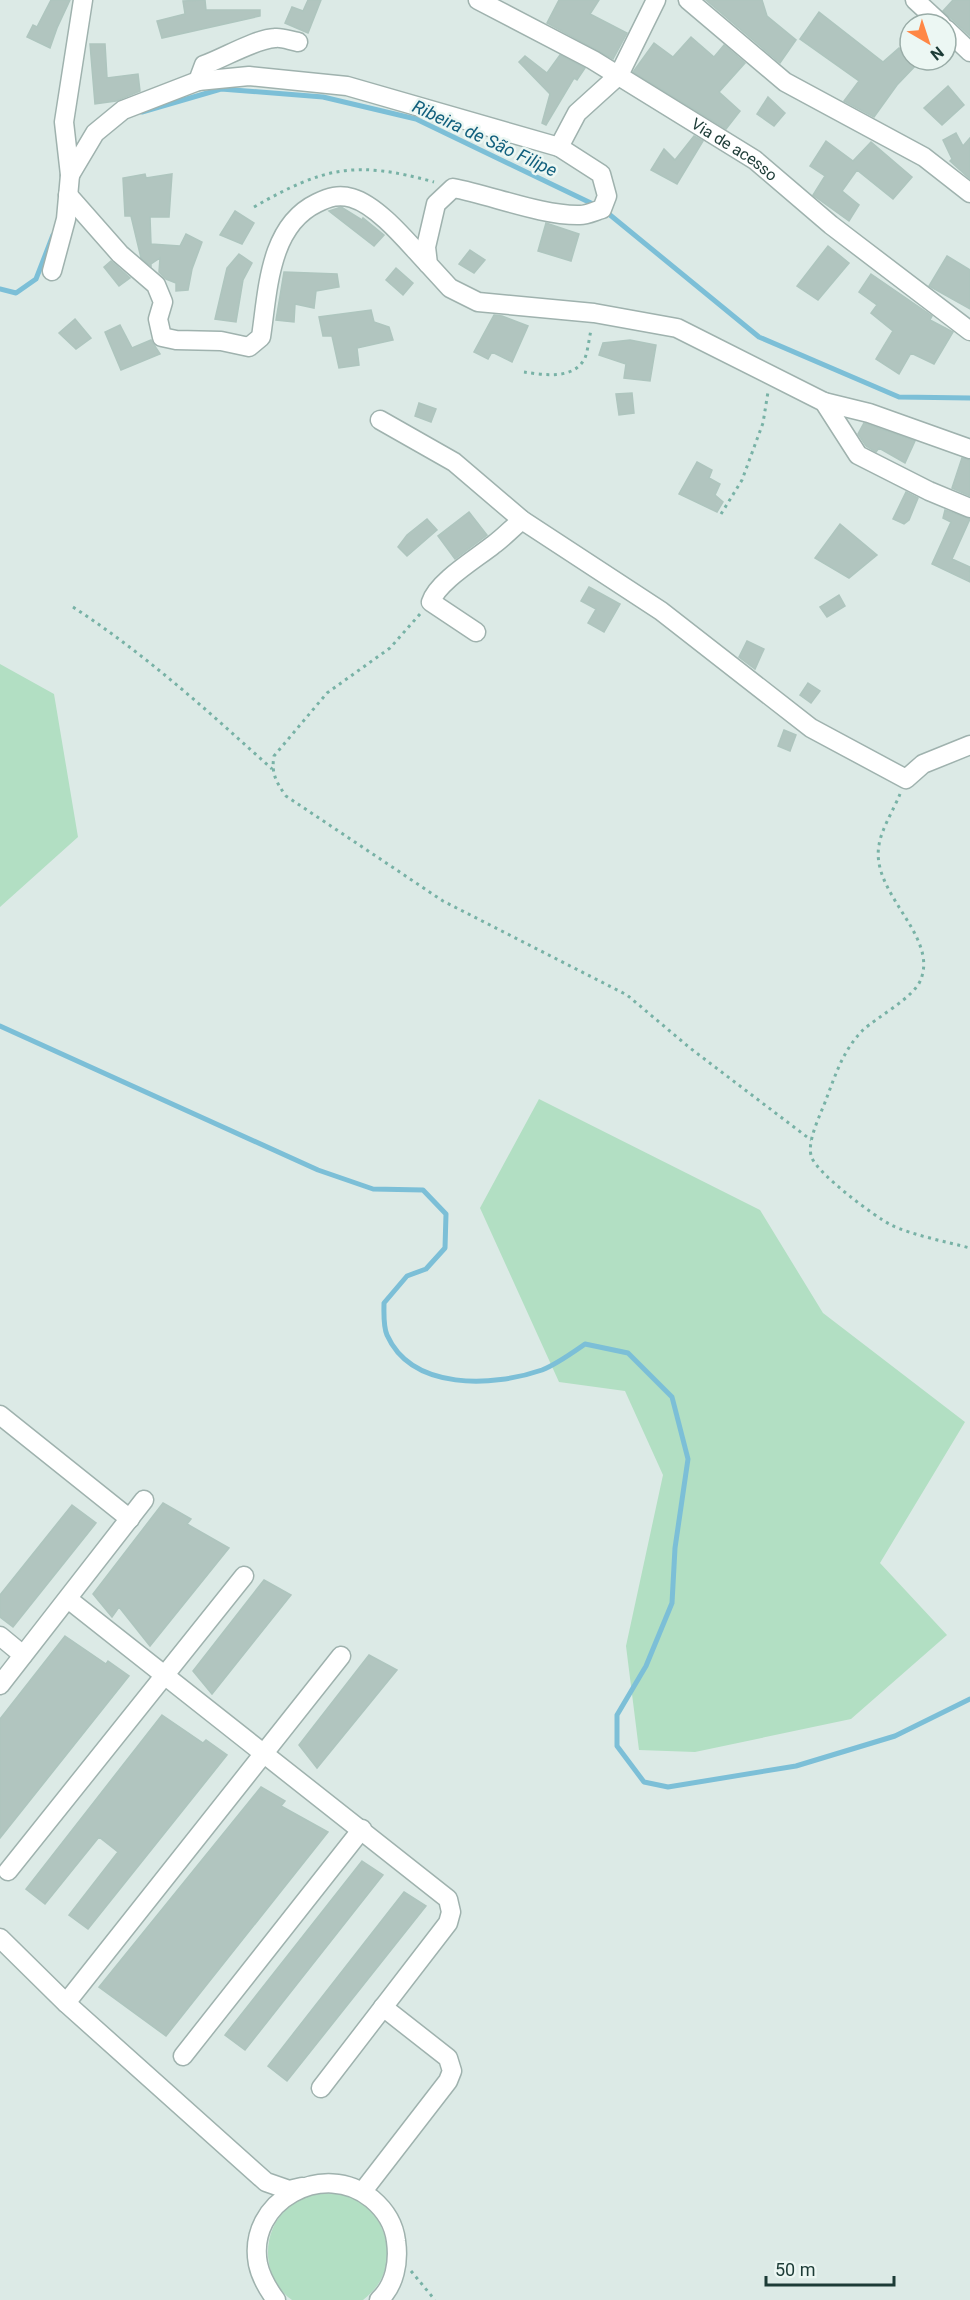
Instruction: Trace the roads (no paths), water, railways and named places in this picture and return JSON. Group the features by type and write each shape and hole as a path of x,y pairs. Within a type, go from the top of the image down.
{"street":[{"path":"52,271 66,219 70,175 64,122 82,0"},
{"name":"Via de acesso","path":"478,0 619,75 755,160 831,225 970,331"},
{"path":"560,147 577,113 619,75 656,0"},
{"path":"687,0 786,82 924,157 970,193"},
{"path":"915,0 928,12"},
{"path":"198,81 204,65 255,42 275,38 298,42"},
{"path":"958,40 970,52"},
{"path":"70,175 95,133 123,110 198,81 249,76 347,86 560,147 601,174 607,196 602,209 581,215 544,211 453,188 436,204 426,247 428,264"},
{"path":"68,195 120,254 156,285 163,302 158,320 162,337 176,340 221,341 249,347 261,337 278,244 296,217 334,195 354,198 385,218 450,288 478,302 594,313 676,328 824,402 868,414 970,449"},
{"path":"824,402 858,455 929,491 970,508"},
{"path":"380,420 454,462 522,520 661,610 811,728 906,779 923,764 970,745"},
{"path":"476,632 431,602 432,597 448,580 522,520"},
{"path":"0,1415 130,1519"},
{"path":"0,1685 144,1500"},
{"path":"8,1870 167,1675 244,1576"},
{"path":"68,1599 448,1899 451,1906 448,1923 321,2088"},
{"path":"0,1636 24,1654"},
{"path":"66,2003 341,1656"},
{"path":"183,2056 362,1829"},
{"path":"0,1938 66,2003 266,2182 289,2190 322,2182 343,2184 363,2191 382,2207 394,2229 398,2255 394,2277 394,2300"},
{"path":"363,2191 448,2081 452,2071 448,2058 383,2007"},
{"path":"266,2182 271,2196 271,2207 259,2239 258,2262 264,2284 276,2300"},
{"path":"267,2217 282,2199 302,2187"},
{"path":"379,2300 394,2277"}],"waterway":[{"name":"Ribeira de São Filipe","path":"142,112 221,89 323,97 416,119 595,205"},
{"name":"Ribeira de São Filipe","path":"604,210 759,337 899,397 970,398"},
{"name":"Ribeira de São Filipe","path":"0,289 16,293 36,279 53,235"},
{"path":"0,1026 318,1170 373,1189 423,1190 446,1214 445,1248 426,1269 407,1276 384,1303 384,1323 387,1335 399,1353 415,1366 434,1375 456,1380 501,1380 542,1370 559,1362 585,1344 628,1353 672,1397 688,1459 675,1548 672,1603 646,1666 617,1715 617,1746 644,1782 668,1787 796,1766 895,1736 970,1699"}]}
